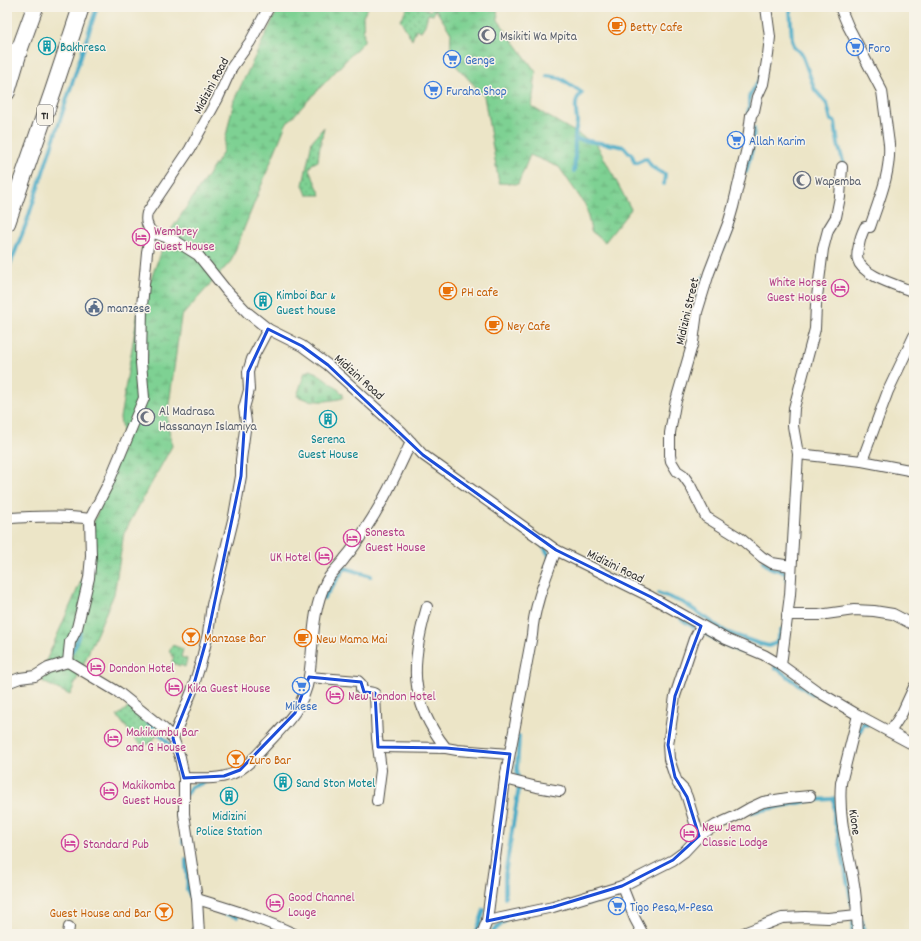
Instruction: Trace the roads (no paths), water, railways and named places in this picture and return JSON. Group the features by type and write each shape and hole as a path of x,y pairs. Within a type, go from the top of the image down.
{"highway":[{"path":"7,92 13,48 35,7"},
{"name":"T1","path":"7,223 53,91 80,7"}],"street":[{"name":"Midizini Road","path":"269,7 250,42 232,67 218,98 190,149 147,213 146,224 151,232 174,240 198,255 236,300 268,329 302,346 328,365 423,455 556,550 651,597 726,639 764,655 782,665 817,691 914,745"},
{"name":"Midizini Street","path":"766,7 770,37 763,84 757,97 754,111 751,115 748,148 729,221 709,273 697,312 693,342 674,404 670,433 670,451 671,462 690,485 706,517 740,538 762,557 772,563 791,566"},
{"path":"840,7 848,26 882,91 890,144 886,179 870,227 865,227 862,234 858,260 864,270 871,274 914,292"},
{"path":"782,665 790,595 798,454 793,426 794,408 815,329 816,305 824,250 828,230 836,217 840,197 842,167"},
{"path":"68,662 70,642 77,628 89,578 91,556 90,519 108,484 144,398 141,363 142,306 147,252 151,232"},
{"path":"173,738 192,691 208,634 212,605 234,516 246,422 244,408 249,390 248,372 252,359 268,329"},
{"path":"862,461 888,391 914,336"},
{"path":"184,778 224,776 240,770 254,759 295,713 305,692 309,677 315,616 318,601 326,582 330,575 345,559 381,505 411,442"},
{"path":"798,454 862,461 914,471"},
{"path":"7,518 54,517 90,519"},
{"path":"482,934 487,921 505,779 533,623 540,592 556,550"},
{"path":"427,607 417,646 415,675 417,691 423,709 434,731 446,748"},
{"path":"787,615 819,615 854,610 874,611 893,614 914,625"},
{"path":"699,836 688,797 678,784 675,777 669,759 668,745 675,696 694,639 701,626"},
{"path":"7,684 20,678 35,676 48,668 68,662 118,692 173,738 180,757 184,778 184,814 197,899 199,934"},
{"path":"309,677 358,681 364,692 372,692 375,694 381,770 377,801"},
{"path":"890,732 902,713 914,687"},
{"name":"Kione","path":"858,715 841,783 840,795 840,814 854,886 858,934"},
{"path":"378,747 446,748 510,754"},
{"path":"505,779 537,787 560,790"},
{"path":"487,921 553,907 622,886 673,860 684,852 699,836 716,825 763,802 810,796"},
{"path":"622,886 635,919 643,934"},
{"path":"197,899 239,912 294,934"},
{"path":"742,934 782,918 828,918 857,915"}],"waterway":[{"path":"7,272 26,224 97,7"},
{"path":"790,7 792,40 795,48 802,54 815,90 827,104 831,120 835,122 838,144 844,165"},
{"path":"547,76 560,78 582,93 576,103 577,123 575,135 574,171"},
{"path":"748,113 749,97 761,77"},
{"path":"746,172 752,150 754,128"},
{"path":"575,139 624,147 629,153 631,153 635,163 646,158 652,167 662,173"},
{"path":"664,184 665,174"},
{"path":"723,249 730,234 732,225"},
{"path":"697,295 703,277"},
{"path":"541,543 550,559"},
{"path":"763,561 765,564 776,570 786,572 787,579"},
{"path":"324,598 345,568 371,576"},
{"path":"658,593 684,603 726,632 757,643 769,646 776,643 782,629"},
{"path":"681,619 694,627"},
{"path":"72,651 80,631"},
{"path":"704,633 736,650 744,652"},
{"path":"315,661 315,671"},
{"path":"775,667 815,695"},
{"path":"289,727 296,719 305,703"},
{"path":"144,718 174,749"},
{"path":"856,739 864,723 867,725"},
{"path":"518,780 517,769 519,736"},
{"path":"186,794 191,787 205,782"},
{"path":"505,898 505,875 519,787"},
{"path":"834,798 834,821 837,828 852,905"},
{"path":"752,812 813,800 832,799"},
{"path":"186,860 188,882 187,889 194,909"},
{"path":"570,907 597,901 618,892"},
{"path":"476,934 484,910"},
{"path":"216,911 237,917"},
{"path":"490,934 505,921"},
{"path":"862,921 864,934"},
{"path":"852,934 853,922"}],"place":[{"name":"Betty Cafe","path":"617,26"},
{"name":"Msikiti Wa Mpita","path":"487,35"},
{"name":"Bakhresa","path":"47,46"},
{"name":"Foro","path":"855,47"},
{"name":"Genge","path":"452,59"},
{"name":"Furaha Shop","path":"433,90"},
{"name":"Allah Karim","path":"736,140"},
{"name":"Wapemba","path":"802,180"},
{"name":"Wembrey Guest House","path":"141,237"},
{"name":"White Horse Guest House","path":"840,288"},
{"name":"PH cafe","path":"448,291"},
{"name":"Kimboi Bar & Guest house","path":"263,301"},
{"name":"manzese","path":"94,307"},
{"name":"Ney Cafe","path":"494,325"},
{"name":"Al Madrasa Hassanayn Islamiya","path":"146,417"},
{"name":"Serena Guest House","path":"328,419"},
{"name":"Sonesta Guest House","path":"352,538"},
{"name":"UK Hotel","path":"324,556"},
{"name":"Manzase Bar","path":"191,637"},
{"name":"New Mama Mai","path":"303,638"},
{"name":"Dondon Hotel","path":"96,667"},
{"name":"Mikese","path":"301,686"},
{"name":"Kika Guest House","path":"174,687"},
{"name":"New London Hotel","path":"335,695"},
{"name":"Makikumbu Bar and G House","path":"113,738"},
{"name":"Zuro Bar","path":"236,759"},
{"name":"Sand Ston Motel","path":"283,782"},
{"name":"Makikomba Guest House","path":"109,791"},
{"name":"Midizini Police Station","path":"229,796"},
{"name":"New Jema Classic Lodge","path":"689,833"},
{"name":"Standard Pub","path":"70,843"},
{"name":"Good Channel Louge","path":"275,903"},
{"name":"Tigo Pesa,M-Pesa","path":"617,906"},
{"name":"Guest House and Bar","path":"164,912"}]}
